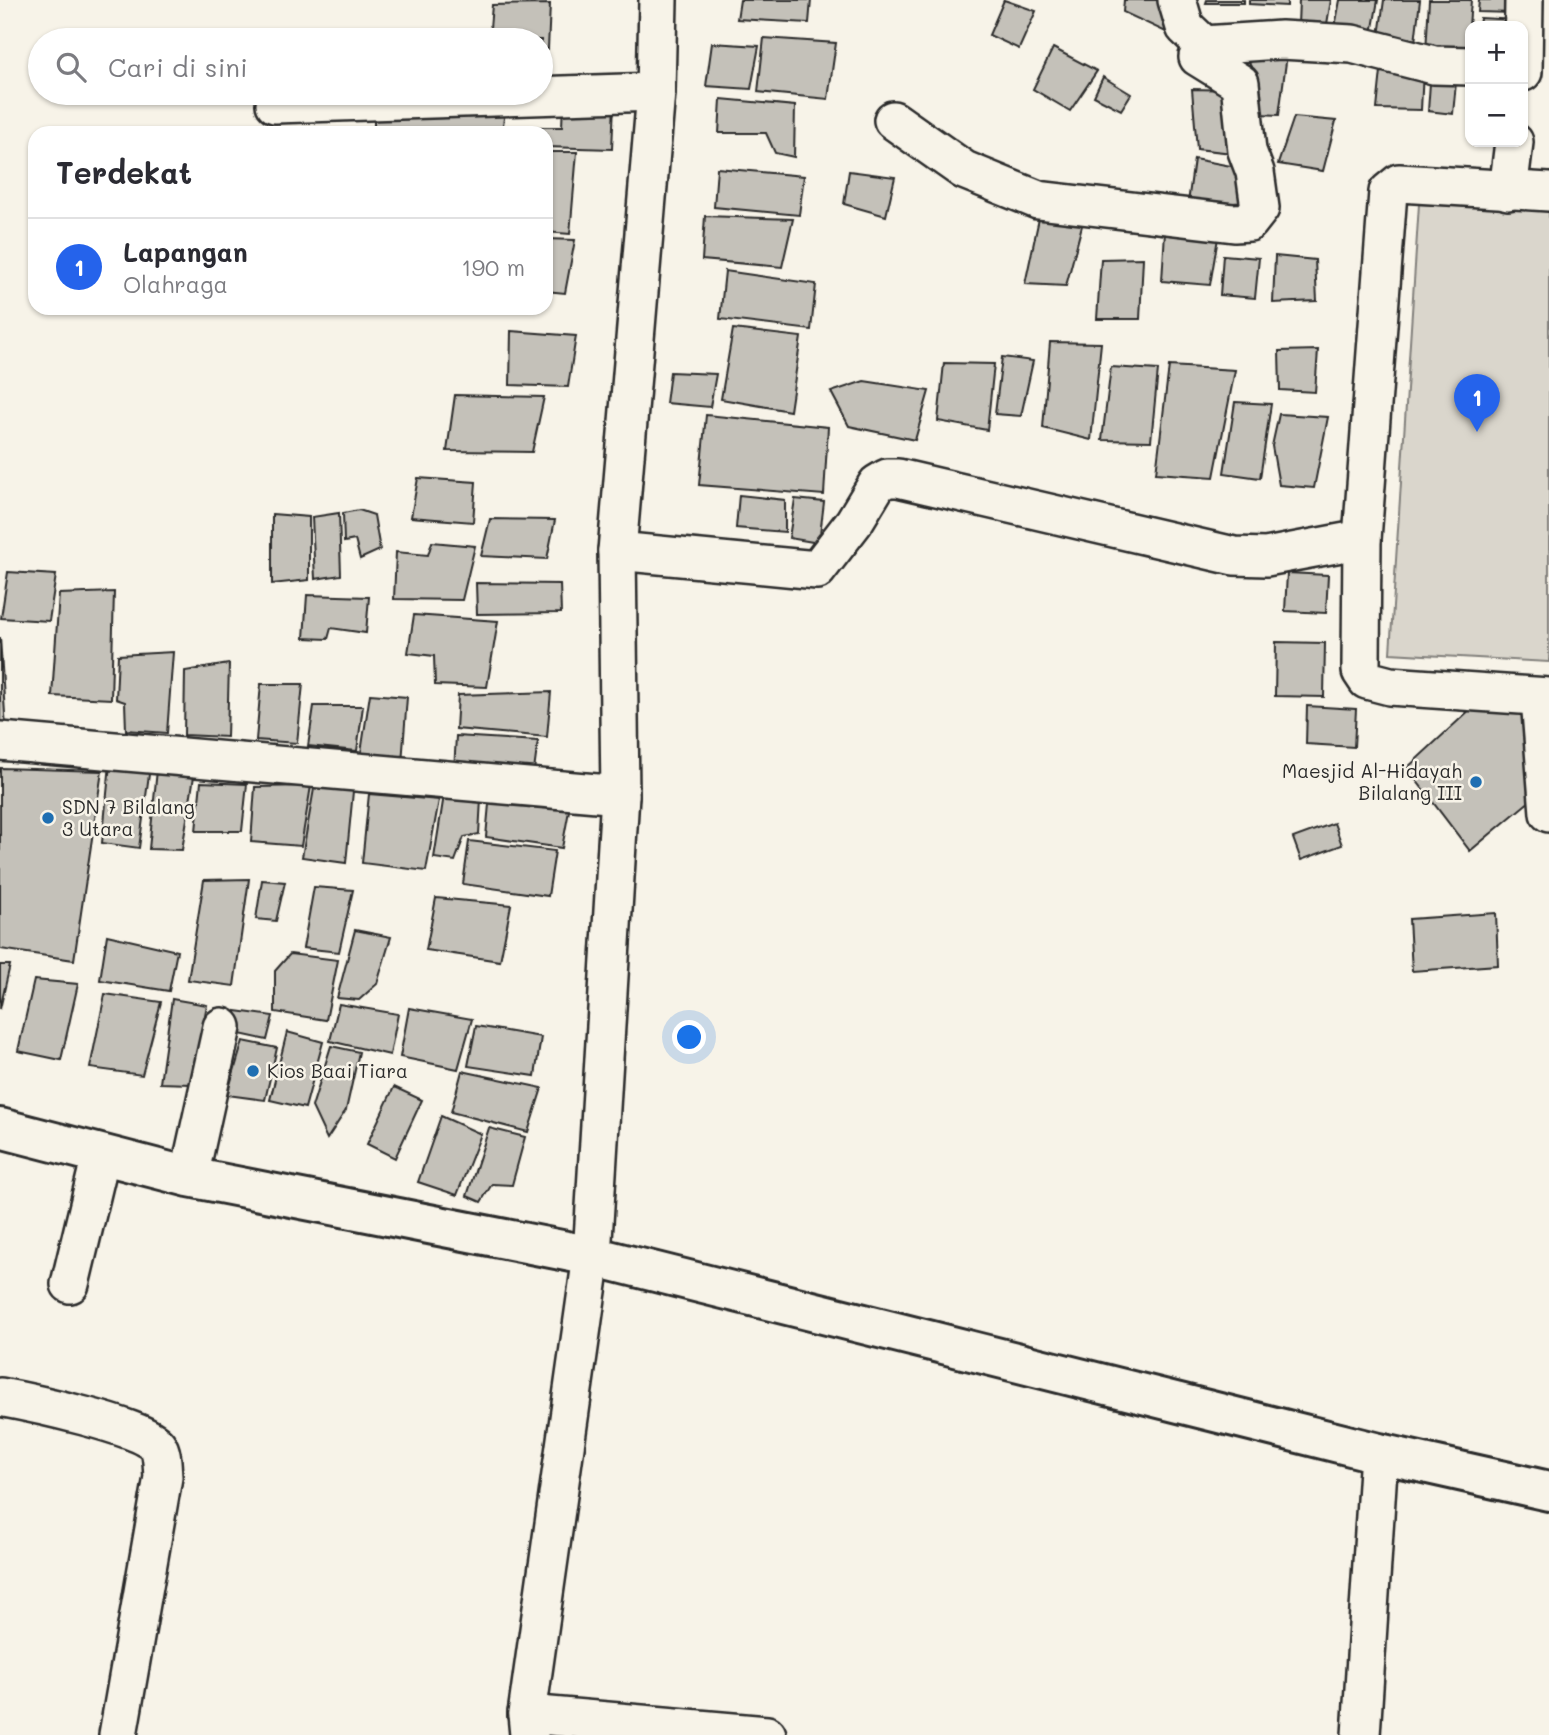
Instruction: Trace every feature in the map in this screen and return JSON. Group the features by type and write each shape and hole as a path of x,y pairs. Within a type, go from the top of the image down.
{"street":[{"path":"658,0 656,92 618,551 620,795 592,1256 528,1725 767,1735"},
{"path":"1177,0 1185,27 1204,45 1280,40 1352,44 1434,65 1465,66"},
{"path":"1524,0 1524,21"},
{"path":"893,120 964,170 1038,200 1234,223 1249,222 1260,208 1255,172 1247,151 1240,83 1198,57 1204,45"},
{"path":"553,95 656,92"},
{"path":"1508,191 1513,147"},
{"path":"1549,192 1399,183 1388,192 1362,539 1360,664 1367,680 1390,686 1544,698 1549,813"},
{"path":"618,551 817,570 854,522 877,484 887,478 898,478 1234,556 1266,557 1362,539"},
{"path":"0,741 620,795"},
{"path":"189,1177 222,1027"},
{"path":"0,1128 189,1177 592,1256 1379,1453 1549,1491"},
{"path":"70,1284 101,1154"},
{"path":"0,1397 50,1406 118,1427 145,1436 155,1442 159,1449 163,1477 118,1735"},
{"path":"1361,1735 1379,1453"}],"shaded area":[{"path":"1419,204 1549,211 1549,662 1390,653"}],"building":[{"path":"740,0 811,0 809,23 737,19"},
{"path":"1004,0 1036,11 1019,49 989,35"},
{"path":"1124,0 1168,0 1168,33 1123,12"},
{"path":"1207,0 1244,0 1244,3 1206,3"},
{"path":"1249,0 1287,0 1287,6 1249,4"},
{"path":"1299,0 1331,0 1326,30 1298,25"},
{"path":"1340,0 1378,0 1370,45 1332,43"},
{"path":"1384,0 1420,0 1414,51 1377,50"},
{"path":"1429,0 1471,0 1469,21 1465,21 1465,53 1426,51"},
{"path":"1479,0 1515,0 1514,13 1478,12"},
{"path":"550,4 549,28 490,28 492,5"},
{"path":"1480,18 1516,20 1516,21 1480,21"},
{"path":"764,38 836,43 828,99 758,92"},
{"path":"712,43 759,46 751,89 706,86"},
{"path":"1288,47 1279,115 1259,114 1247,49"},
{"path":"1053,48 1097,71 1070,111 1033,89"},
{"path":"1431,69 1457,72 1453,114 1428,111"},
{"path":"1423,70 1421,110 1377,109 1381,71"},
{"path":"1103,77 1131,94 1121,110 1094,96"},
{"path":"1192,89 1235,90 1242,154 1197,149"},
{"path":"721,99 795,106 794,157 775,153 766,133 719,133"},
{"path":"563,103 614,104 612,149 553,147 553,127 562,127"},
{"path":"506,105 503,126 374,126 374,108"},
{"path":"1294,117 1336,121 1323,171 1278,164"},
{"path":"553,152 577,152 570,234 553,233"},
{"path":"1194,159 1247,169 1241,211 1188,203"},
{"path":"717,168 804,176 799,215 714,207"},
{"path":"849,171 895,177 886,216 844,204"},
{"path":"1041,209 1085,214 1066,286 1025,284"},
{"path":"705,216 793,219 782,267 702,260"},
{"path":"1165,232 1219,232 1210,285 1162,281"},
{"path":"553,239 575,240 565,293 553,292"},
{"path":"1223,255 1259,258 1255,298 1220,295"},
{"path":"1275,256 1315,260 1317,301 1273,303"},
{"path":"1143,258 1140,319 1097,319 1101,259"},
{"path":"725,271 816,284 811,330 720,319"},
{"path":"733,329 801,337 790,411 721,399"},
{"path":"511,331 576,336 568,387 510,385"},
{"path":"1050,342 1101,343 1091,440 1043,428"},
{"path":"1318,350 1315,392 1280,390 1279,351"},
{"path":"1002,357 1033,361 1021,416 995,414"},
{"path":"944,363 994,364 987,430 938,421"},
{"path":"1169,366 1235,370 1214,477 1156,473"},
{"path":"1111,367 1158,370 1151,441 1102,440"},
{"path":"670,372 716,374 710,407 666,403"},
{"path":"864,381 929,391 915,440 849,426 831,392"},
{"path":"455,395 544,397 532,452 447,451"},
{"path":"1235,402 1271,404 1260,478 1224,473"},
{"path":"1279,414 1328,417 1314,488 1279,485 1272,446"},
{"path":"706,415 828,427 824,495 699,485"},
{"path":"418,478 476,482 473,522 411,517"},
{"path":"739,495 785,500 785,532 736,528"},
{"path":"795,499 824,502 819,543 789,538"},
{"path":"359,510 374,515 380,550 360,559 355,540 344,542 343,513"},
{"path":"339,513 341,575 315,579 312,517"},
{"path":"272,514 309,517 309,580 272,584"},
{"path":"490,519 555,520 547,559 481,556"},
{"path":"432,542 475,546 462,600 394,599 396,552 428,555"},
{"path":"8,572 56,575 49,621 1,618"},
{"path":"1287,573 1328,575 1326,613 1285,611"},
{"path":"476,583 560,584 561,613 477,614"},
{"path":"114,592 111,699 52,696 59,594"},
{"path":"307,595 369,597 366,633 331,628 328,639 304,638"},
{"path":"414,615 498,621 487,687 435,685 434,656 408,653"},
{"path":"0,637 6,729 0,728"},
{"path":"1276,642 1325,643 1324,697 1275,696"},
{"path":"173,652 167,733 126,730 125,702 116,699 118,655"},
{"path":"229,664 227,737 184,735 185,671"},
{"path":"261,684 303,684 297,743 256,740"},
{"path":"551,692 547,737 456,729 458,695"},
{"path":"370,694 407,697 402,763 360,759"},
{"path":"314,706 363,706 357,751 308,746"},
{"path":"1307,706 1356,709 1354,747 1306,744"},
{"name":"Maesjid Al-Hidayah Bilalang III","path":"1474,706 1526,709 1537,795 1470,851 1407,768"},
{"path":"456,736 538,741 533,778 454,771"},
{"path":"110,764 150,767 139,848 102,843"},
{"name":"SDN 7 Bilalang 3 Utara","path":"0,768 102,771 74,960 0,949"},
{"path":"157,770 195,770 182,850 149,849"},
{"path":"354,781 346,863 302,857 315,783"},
{"path":"201,782 247,784 242,831 196,831"},
{"path":"311,786 301,846 251,842 255,787"},
{"path":"490,793 571,800 562,848 486,837"},
{"path":"369,794 439,800 426,871 362,863"},
{"path":"444,795 481,799 479,834 464,837 455,861 434,858"},
{"path":"1334,823 1342,845 1301,860 1293,838"},
{"path":"469,841 555,851 548,896 463,884"},
{"path":"249,879 234,986 188,980 204,880"},
{"path":"262,880 285,882 276,921 256,919"},
{"path":"314,887 353,890 339,952 303,948"},
{"path":"436,898 511,905 500,961 426,950"},
{"path":"1496,913 1498,965 1412,971 1409,919"},
{"path":"355,930 391,937 377,984 359,1000 337,998"},
{"path":"107,935 177,951 169,991 100,980"},
{"path":"290,954 338,960 326,1020 275,1012 275,971"},
{"path":"0,965 10,965 0,1009"},
{"path":"34,980 78,984 61,1060 18,1051"},
{"path":"105,994 161,1002 142,1075 90,1068"},
{"path":"172,999 207,1005 191,1084 160,1083"},
{"path":"339,1004 398,1014 390,1055 330,1041"},
{"path":"409,1008 472,1019 458,1069 400,1057"},
{"path":"236,1011 273,1016 267,1040 235,1033"},
{"path":"476,1026 541,1037 535,1076 468,1066"},
{"path":"287,1032 323,1042 305,1108 270,1100"},
{"name":"Kios Baai Tiara","path":"243,1041 277,1048 265,1100 227,1095"},
{"path":"331,1046 359,1052 346,1110 327,1139 312,1107"},
{"path":"462,1071 542,1088 528,1132 451,1112"},
{"path":"394,1087 422,1100 395,1158 367,1144"},
{"path":"441,1116 481,1134 457,1195 418,1182"},
{"path":"489,1128 525,1137 512,1185 492,1184 481,1202 467,1196"}],"place":[{"name":"Lapangan","path":"1477,432"},
{"name":"Maesjid Al-Hidayah Bilalang III","path":"1476,782"},
{"name":"SDN 7 Bilalang 3 Utara","path":"48,818"},
{"name":"Kios Baai Tiara","path":"253,1071"}]}
